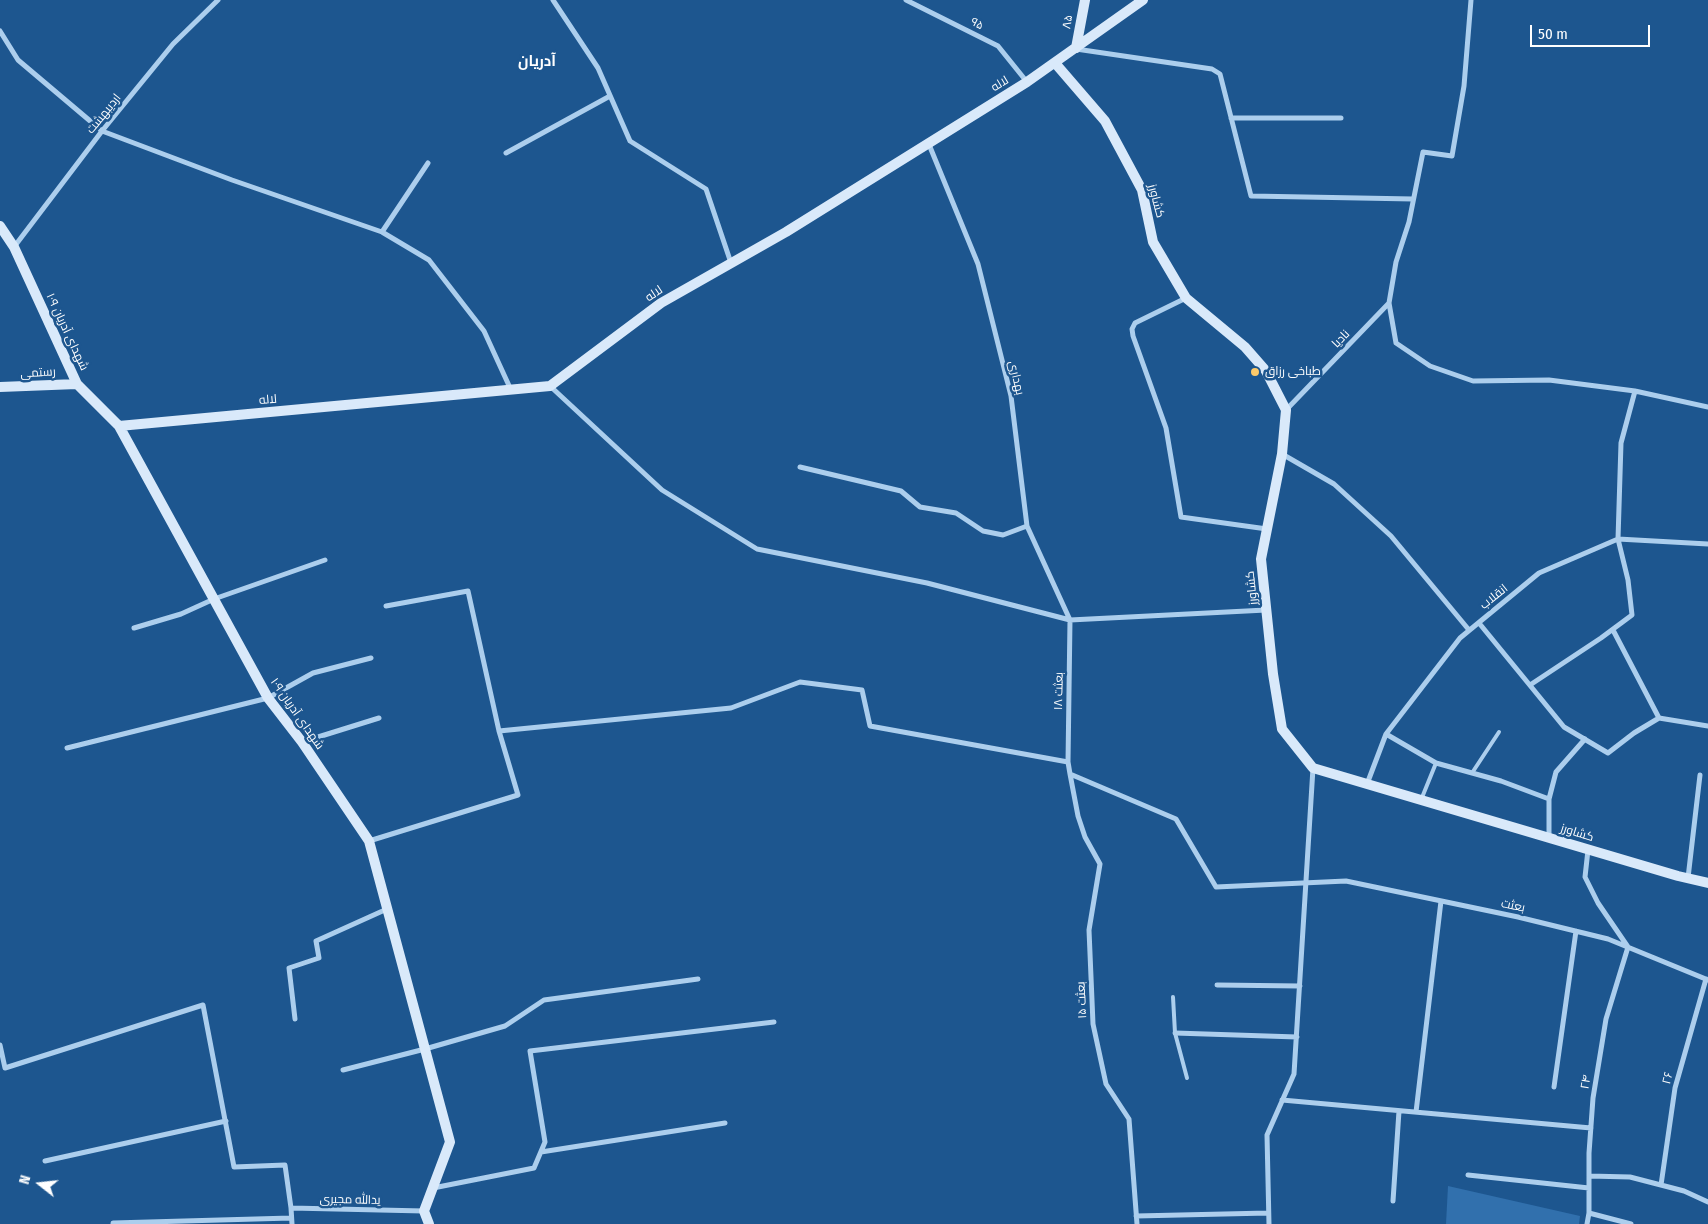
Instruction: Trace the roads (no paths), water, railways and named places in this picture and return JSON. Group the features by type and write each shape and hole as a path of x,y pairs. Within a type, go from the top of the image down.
{"street":[{"name":"اردیبهشت","path":"14,247 102,131 172,44 218,0"},
{"path":"553,0 598,68 630,141 706,189 731,263"},
{"name":"۹۵","path":"906,0 998,46 1027,82"},
{"name":"۸۵","path":"1076,48 1084,0"},
{"name":"لاله","path":"119,426 550,386 661,303 786,232 1027,82 1143,0"},
{"path":"1471,0 1464,86 1452,156 1422,152 1409,222 1396,262 1389,304 1396,343 1430,366 1473,381 1549,380 1635,391 1708,407"},
{"path":"0,31 18,60 102,131 232,180 382,232 429,260 484,331 511,391"},
{"path":"1076,48 1212,69 1220,74 1251,196 1413,199"},
{"name":"کشاورز","path":"1055,63 1105,121 1142,190 1153,242 1186,298 1245,347 1266,371 1286,410 1282,454 1261,559 1273,674 1282,729 1314,768 1588,850 1708,882"},
{"path":"506,152 610,96"},
{"path":"1231,118 1341,118"},
{"name":"بهداری","path":"928,142 978,264 1011,396 1027,526 1070,620"},
{"path":"382,232 428,164"},
{"name":"شهدای آدریان ۱۰۹","path":"0,226 14,247 77,384 119,426 268,698 302,742 369,841 450,1142 424,1211"},
{"path":"1186,298 1135,324 1132,329 1166,428 1182,517 1267,529"},
{"name":"نادیا","path":"1286,410 1389,304"},
{"name":"رستمی","path":"0,387 77,384"},
{"path":"550,386 662,490 756,549 927,583 1070,620 1266,610"},
{"path":"1530,685 1613,630 1632,615 1628,580 1618,539 1621,443 1635,391"},
{"path":"1282,454 1334,484 1392,536 1469,630"},
{"path":"800,467 901,491 920,507 956,513 984,531 1003,534 1027,526"},
{"name":"انقلاب","path":"1367,784 1386,734 1460,638 1539,573 1618,539 1708,544"},
{"path":"134,628 181,614 214,599 325,560"},
{"path":"369,841 518,796 500,731 468,591 386,606"},
{"name":"بعثت ۱۸","path":"1070,620 1068,762 1070,774"},
{"path":"1479,623 1564,727 1608,753 1634,733 1659,718 1708,726"},
{"path":"1613,630 1659,718"},
{"path":"67,748 268,698 313,673 371,658"},
{"path":"500,731 731,708 800,682 862,690 870,726 1068,762"},
{"path":"302,742 378,718"},
{"path":"1386,734 1436,763 1500,781 1549,799"},
{"path":"1549,838 1549,799 1556,772 1585,739"},
{"path":"1268,1224 1267,1135 1294,1074 1314,768"},
{"name":"بعثت","path":"1070,774 1176,819 1216,887 1346,882 1518,917 1608,939 1707,980"},
{"name":"بعثت ۱۵","path":"1070,774 1084,837 1100,864 1089,930 1093,1024 1106,1084 1129,1119 1137,1224"},
{"path":"1688,878 1700,775"},
{"path":"1588,850 1585,877 1598,903 1628,947"},
{"path":"1416,1112 1441,901"},
{"path":"295,1019 289,968 319,958 316,941 387,909"},
{"path":"1554,1087 1576,931"},
{"name":"۲۴","path":"1587,1224 1593,1098 1606,1019 1628,947"},
{"path":"343,1070 506,1026 544,1000 698,979"},
{"name":"۲۶","path":"1661,1185 1675,1088 1707,980"},
{"path":"1217,985 1300,986"},
{"path":"0,1045 5,1068 203,1005 234,1167 284,1166 292,1224"},
{"path":"432,1188 534,1168 545,1142 530,1051 774,1022"},
{"path":"1175,1033 1297,1037"},
{"path":"1282,1100 1591,1128"},
{"path":"1393,1202 1400,1111"},
{"path":"45,1161 226,1121"},
{"path":"541,1152 725,1123"},
{"path":"1468,1175 1589,1188"},
{"path":"1589,1176 1630,1177 1684,1191 1708,1202"},
{"name":"یدالله مجیری","path":"290,1208 424,1211"},
{"path":"424,1211 429,1224"},
{"path":"1136,1216 1268,1213"},
{"path":"1589,1213 1631,1224"},
{"path":"113,1223 291,1218"}],"lane":[{"path":"1472,773 1499,732"},
{"path":"1421,800 1436,763"},
{"path":"1173,997 1175,1033 1187,1078"}],"place":[{"name":"طباخی رزاق","path":"1255,372"}],"district":[{"name":"آدریان","path":"537,62"}]}
